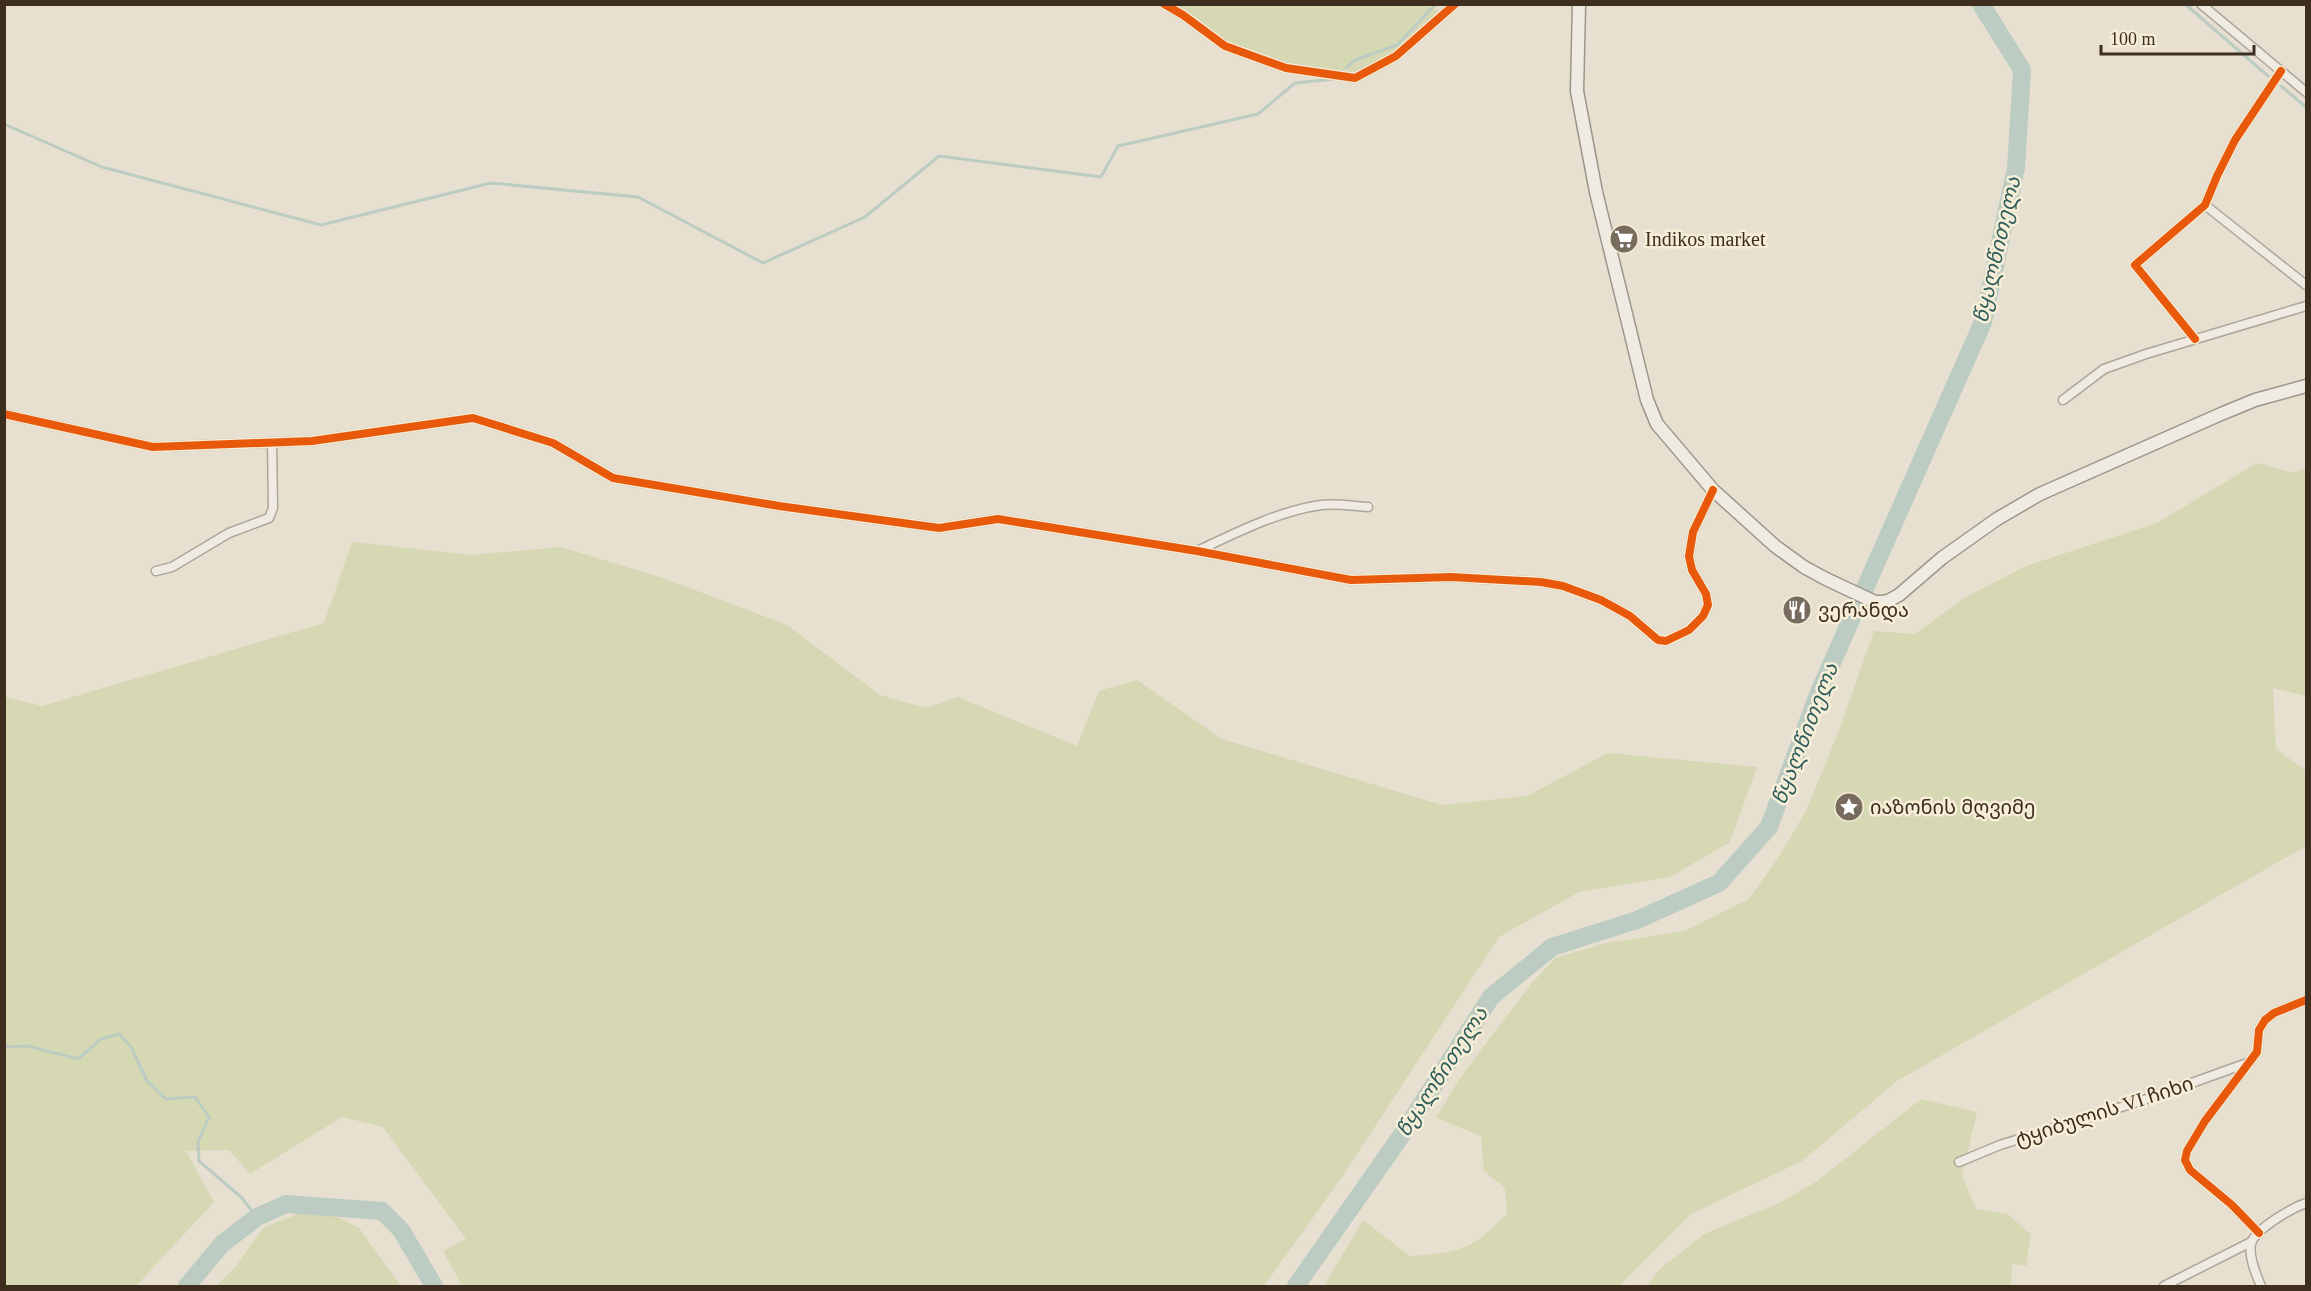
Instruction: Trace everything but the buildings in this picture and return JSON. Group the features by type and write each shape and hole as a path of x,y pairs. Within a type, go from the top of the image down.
{"main road":[{"path":"1580,4 1577,91 1596,192 1647,400 1658,424 1713,490 1775,546 1804,567 1826,579 1875,602 1893,599 1996,519 2040,494 2221,414 2256,400 2307,386"}],"street":[{"path":"1164,4 1225,46 1235,50 1286,68 1355,78 1396,56 1455,4"},
{"path":"2201,4 2307,92"},
{"path":"2195,339 2135,265 2205,205 2235,140 2281,71"},
{"path":"2205,205 2307,285"},
{"path":"2063,400 2104,369 2307,306"},
{"path":"4,414 153,447 312,441 473,418 554,443 613,478 779,506 939,528 998,519 1197,550 1351,580 1451,577 1519,580 1563,586 1616,607 1658,640 1666,640 1689,630 1703,616 1708,605 1706,594 1692,570 1689,556 1694,532 1713,490"},
{"path":"156,571 172,567 229,533 269,518 273,508 272,442"},
{"path":"1197,550 1256,525 1304,509 1331,504 1368,507"},
{"path":"2259,1233 2232,1205 2190,1170 2185,1160 2187,1150 2205,1121 2257,1052 2259,1030 2265,1020 2274,1013 2307,1000"},
{"name":"ტყიბულის VI ჩიხი","path":"1959,1162 2000,1145 2150,1098 2250,1062"},
{"path":"2164,1287 2251,1242 2274,1221 2307,1203"},
{"path":"2251,1242 2261,1287"}],"green space":[{"path":"1425,4 1443,13 1396,54 1360,71 1342,74 1288,72 1220,38 1162,5"},
{"path":"2257,463 2294,473 2306,468 2306,696 2273,688 2276,749 2306,771 2306,846 1897,1081 1802,1161 1691,1214 1619,1286 1324,1286 1363,1220 1410,1256 1453,1251 1464,1247 1485,1235 1507,1213 1505,1188 1484,1171 1481,1136 1436,1118 1460,1078 1532,983 1555,958 1606,943 1685,931 1749,899 1778,858 1806,811 1838,733 1874,631 1915,634 1964,598 2026,566 2157,523"},
{"path":"352,542 472,555 561,547 666,579 787,625 880,695 926,708 958,697 1077,746 1099,691 1137,680 1222,739 1442,805 1527,796 1608,753 1757,767 1730,842 1670,877 1579,892 1499,937 1342,1177 1264,1286 462,1286 443,1251 466,1239 383,1127 342,1117 250,1174 229,1150 186,1151 214,1202 136,1286 5,1286 5,697 42,706 324,623"},
{"path":"1921,1099 1977,1112 1962,1175 1976,1209 2008,1214 2031,1235 2026,1266 2012,1264 2011,1286 1647,1286 1660,1269 1704,1234 1777,1204 1816,1182"},
{"path":"330,1213 359,1228 401,1286 216,1286 236,1266 263,1228 298,1214"}],"waterway":[{"path":"1346,68 1355,60 1397,45 1436,4"},
{"name":"წყალწითელა","path":"1296,1286 1401,1136 1491,997 1552,947 1637,920 1719,883 1769,827 1819,692 1983,322 2016,168 2022,70 1981,4"},
{"path":"2185,4 2268,76"},
{"path":"4,124 102,167 321,225 491,183 638,197 763,263 865,217 939,156 1101,177 1118,146 1258,114 1295,83 1335,79"},
{"path":"2281,86 2306,107"},
{"path":"4,1047 27,1046 78,1059 101,1039 119,1034 131,1047 147,1081 166,1099 195,1097 209,1117 198,1142 199,1161 241,1197 257,1217"},
{"name":"წყალწითელა","path":"187,1286 222,1244 257,1217 286,1204 382,1211 401,1230 434,1286"}],"cycle path":[{"path":"1164,4 1225,46 1286,68 1355,78 1396,56 1455,4"},
{"path":"2195,339 2135,265 2205,205 2235,140 2281,71"},
{"path":"4,414 153,447 312,441 473,418 553,443 613,478 779,506 939,528 998,519 1197,551 1351,580 1451,577 1541,582 1563,586 1601,600 1630,616 1658,640 1666,641 1689,630 1703,616 1708,605 1706,594 1692,570 1689,556 1693,532 1713,490"},
{"path":"2259,1233 2232,1205 2190,1170 2185,1160 2187,1151 2205,1121 2257,1052 2259,1030 2265,1020 2274,1013 2306,1000"}],"place":[{"name":"Indikos market","path":"1624,239"},
{"name":"ვერანდა","path":"1797,610"},
{"name":"იაზონის მღვიმე","path":"1849,807"}]}
